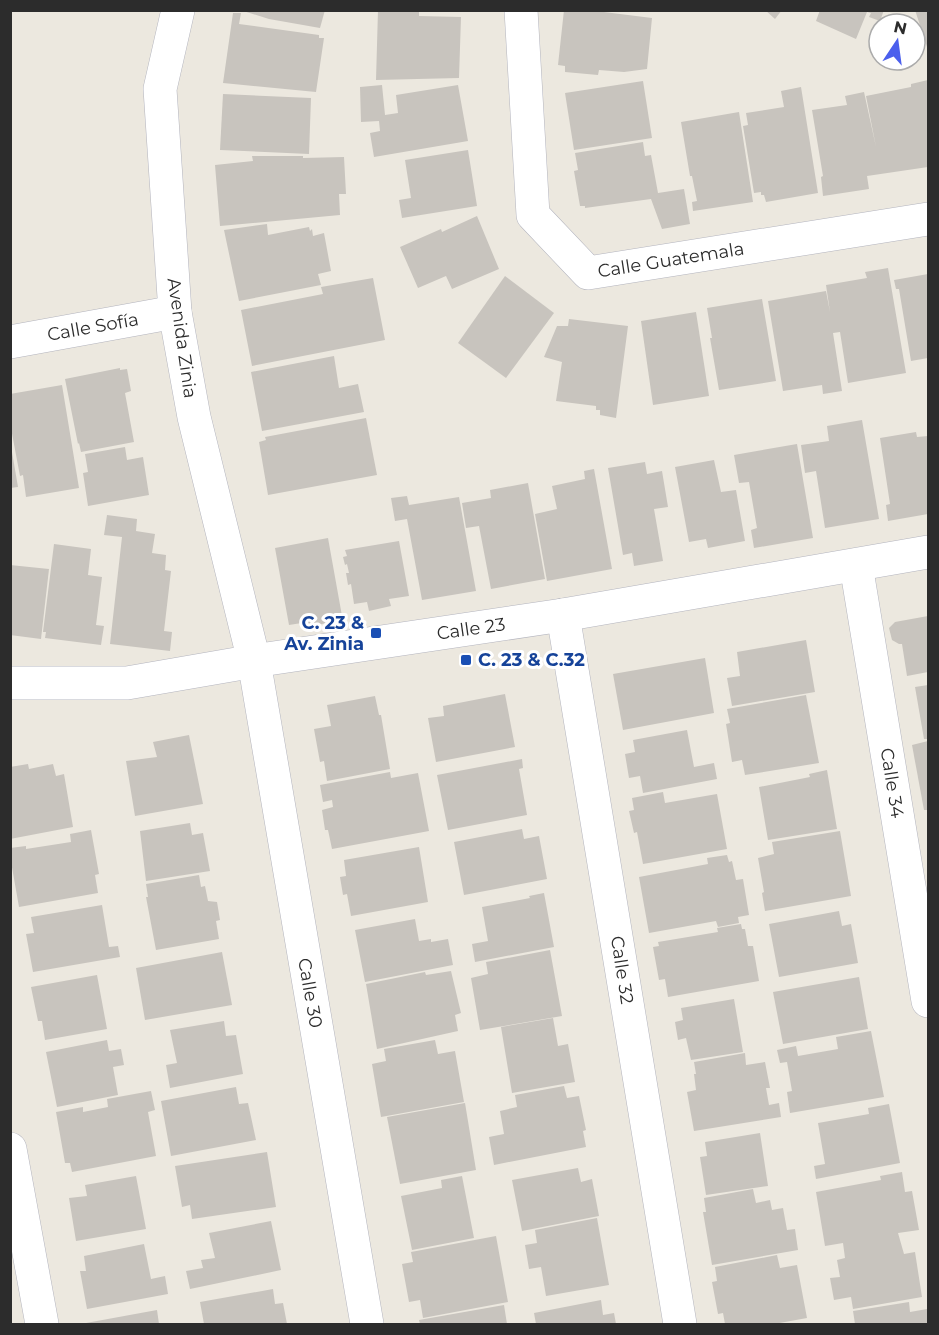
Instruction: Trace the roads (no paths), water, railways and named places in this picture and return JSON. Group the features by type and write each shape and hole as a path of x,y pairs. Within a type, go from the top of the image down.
{"street":[{"name":"Avenida Zinia","path":"177,10 160,89 175,312 194,417 254,661"},
{"name":"Calle Guatemala","path":"521,10 533,214 588,273 928,219"},
{"name":"Calle Sofía","path":"10,342 175,312"},
{"name":"Calle 23","path":"10,683 127,683 254,661 563,615 928,552"},
{"name":"Calle 34","path":"856,565 928,1001"},
{"name":"Calle 32","path":"563,615 680,1324"},
{"name":"Calle 30","path":"254,661 366,1324"},
{"path":"10,1149 42,1324"}],"place":[{"name":"C. 23 & Av. Zinia","path":"376,633"},
{"name":"C. 23 & C.32","path":"466,660"}]}
